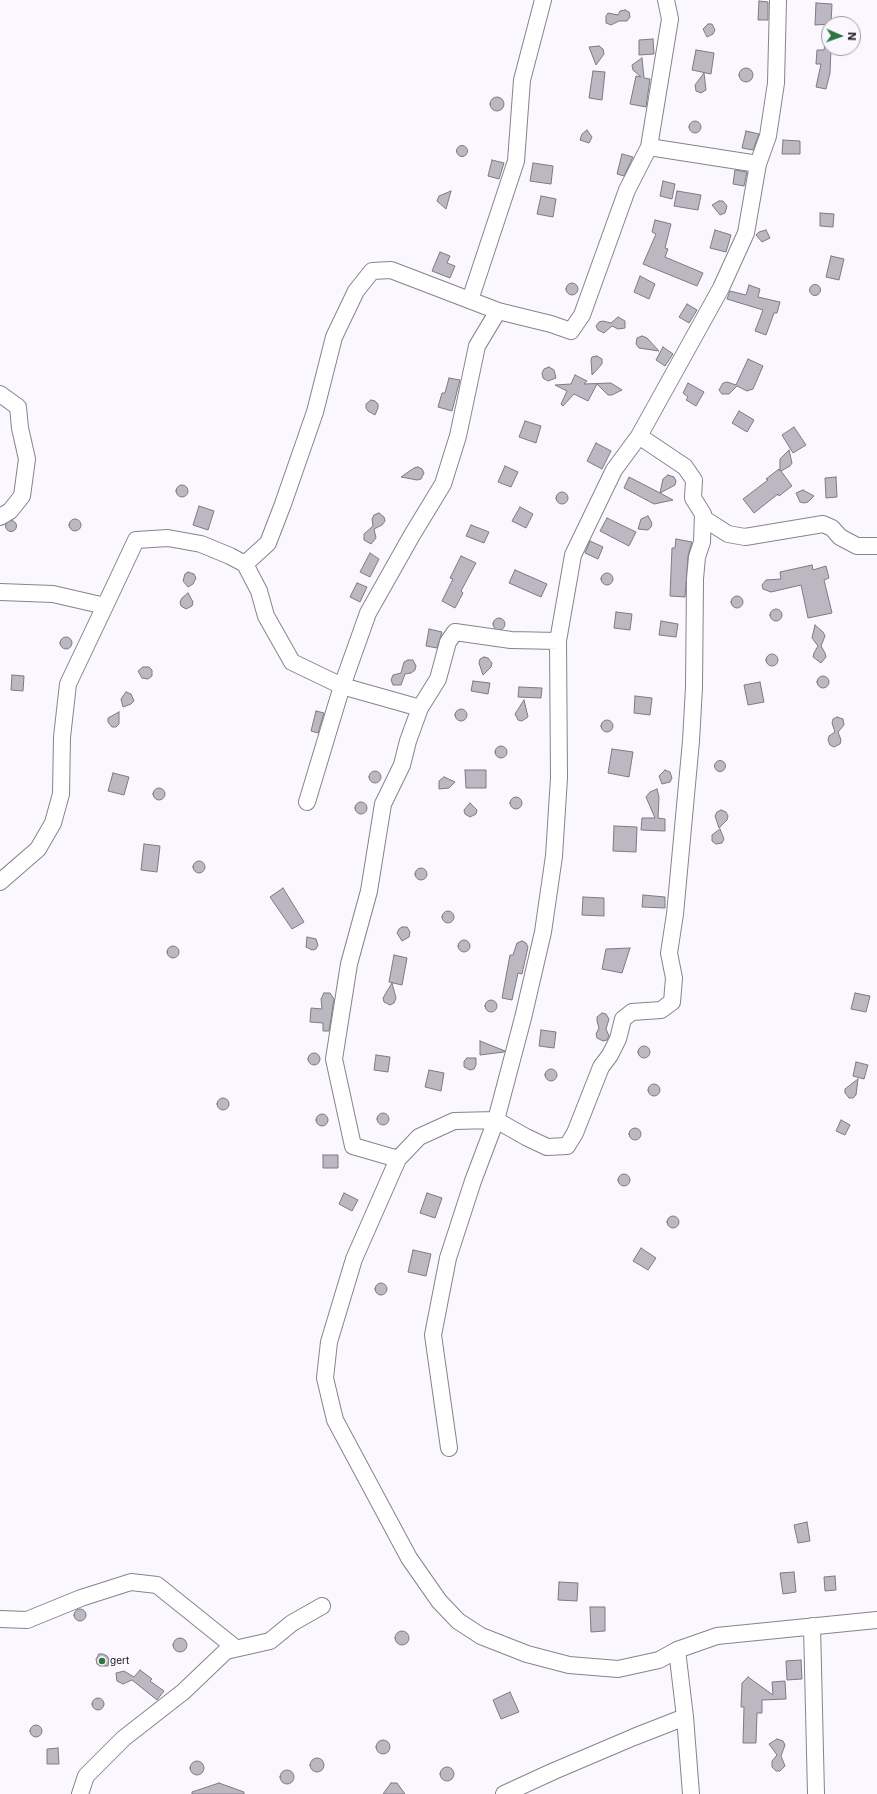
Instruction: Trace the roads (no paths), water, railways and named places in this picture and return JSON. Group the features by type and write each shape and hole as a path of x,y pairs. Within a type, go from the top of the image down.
{"street":[{"path":"470,300 516,161 522,80 543,0"},
{"path":"245,564 268,543 315,412 334,336 356,291 372,271 391,270 498,310 571,331 582,315 627,190 650,147 670,19 666,0"},
{"path":"449,1448 433,1335 448,1258 473,1181 496,1120 523,1018 543,932 554,856 559,778 558,641 573,555 614,470 639,436 721,288 746,233 758,164 768,136 776,83 778,0"},
{"path":"650,147 758,164"},
{"path":"307,802 342,686 368,612 443,484 458,436 477,346 498,310"},
{"path":"0,394 18,407 20,428 27,459 22,496 10,511 0,517"},
{"path":"639,436 685,467 694,480 693,498 703,514 702,542 697,557 695,579 694,687 691,741 675,914 669,953 674,978 672,1002 661,1010 632,1012 623,1019 618,1039 610,1055 601,1067 575,1133 567,1146 547,1147 496,1120 454,1121 419,1137 398,1159 354,1259 329,1342 325,1378 335,1420 409,1558 439,1601 458,1621 481,1636 527,1654 569,1664 618,1669 659,1660 677,1650 717,1636 877,1620"},
{"path":"703,518 728,534 745,537 823,524 832,528 840,537 857,546 877,546"},
{"path":"0,882 38,850 53,823 61,794 62,738 68,684 136,540 168,538 201,544 245,564 259,590 266,616 292,662 342,686 420,708"},
{"path":"0,592 53,594 105,606"},
{"path":"398,1159 353,1146 334,1059 349,964 369,891 383,804 402,765 420,708 438,678 448,642 455,632 511,640 558,641"},
{"path":"0,1619 27,1620 81,1598 131,1582 157,1585 233,1646 183,1692 124,1738 86,1776 80,1794"},
{"path":"226,1651 270,1641 292,1623 322,1606"},
{"path":"812,1626 816,1794"},
{"path":"677,1650 685,1717 691,1794"},
{"path":"504,1794 634,1736 685,1717"}],"place":[{"name":"gert","path":"102,1661"}]}
